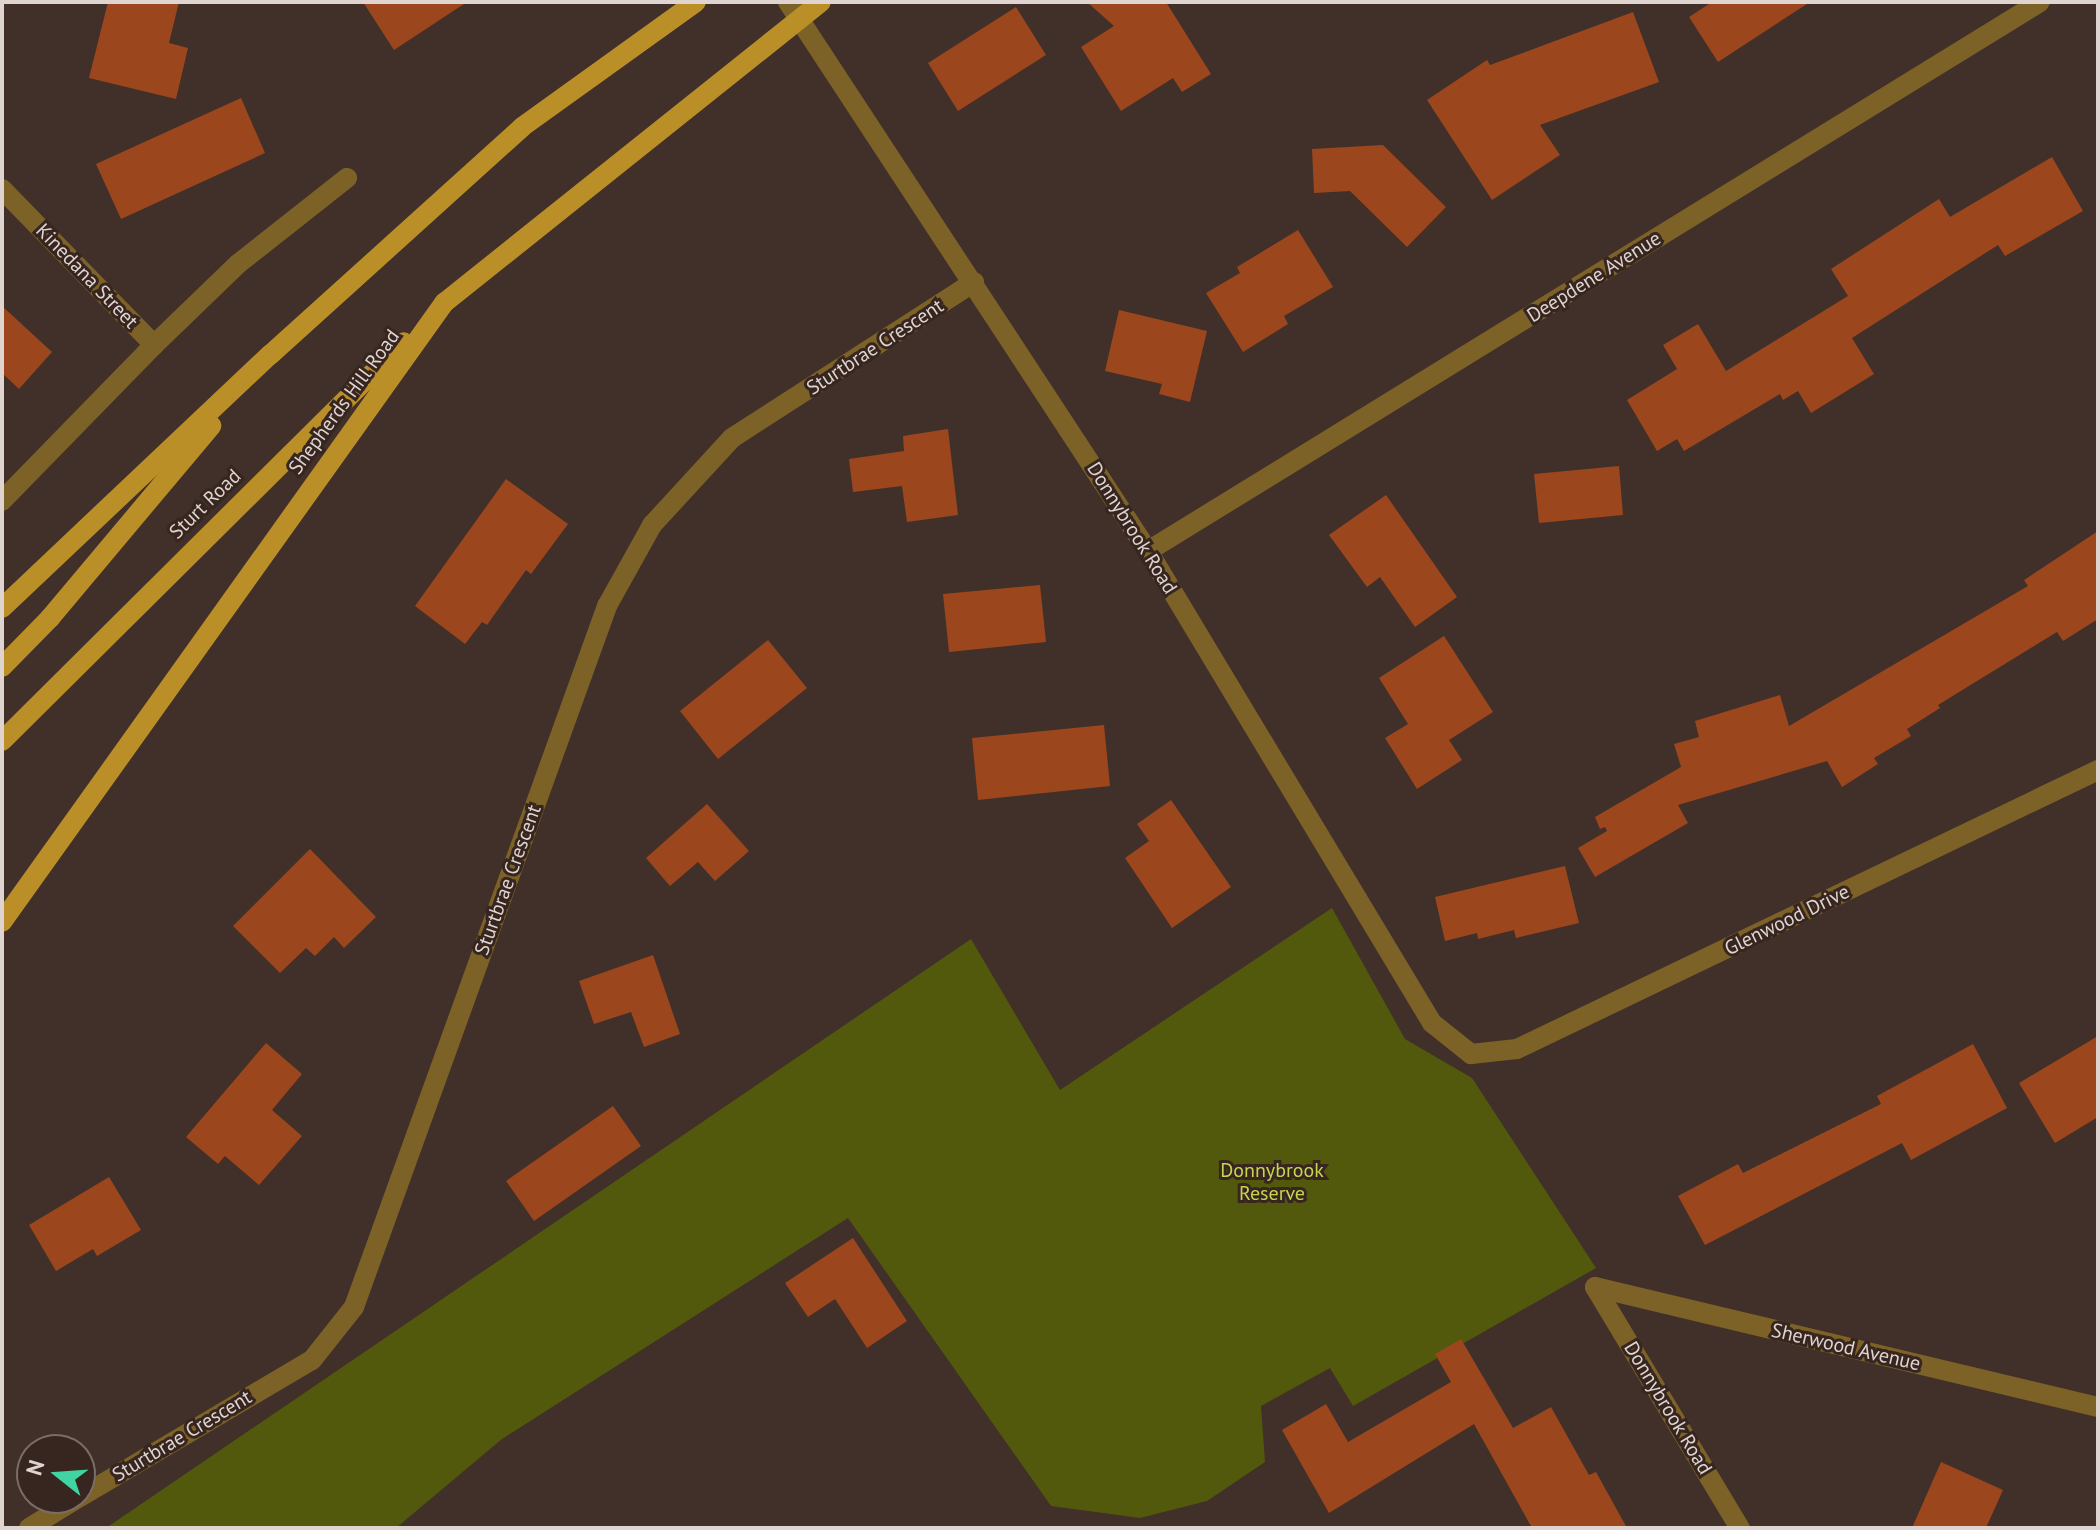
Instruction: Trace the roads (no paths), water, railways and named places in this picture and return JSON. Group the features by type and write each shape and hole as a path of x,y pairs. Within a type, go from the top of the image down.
{"main road":[{"path":"2,608 270,355 522,127 696,2"},
{"name":"Shepherds Hill Road","path":"2,922 444,303 793,10 821,2"},
{"name":"Sturt Road","path":"2,741 444,303"},
{"name":"Sturt Road","path":"2,667 50,618 270,355"}],"street":[{"name":"Deepdene Avenue","path":"1148,551 2040,2"},
{"name":"Donnybrook Road","path":"793,10 1148,551 1432,1023 1471,1054"},
{"path":"154,345 238,264 347,178"},
{"name":"Kinedana Street","path":"2,189 154,345 2,501"},
{"name":"Sturtbrae Crescent","path":"96,1487 312,1360 354,1307 607,606 652,525 732,438 974,282"},
{"name":"Glenwood Drive","path":"1471,1054 1517,1049 2098,770"},
{"name":"Donnybrook Road","path":"1595,1287 1740,1528"},
{"name":"Sherwood Avenue","path":"1595,1287 2098,1407"},
{"name":"Sturtbrae Crescent","path":"29,1528 52,1514"}],"park label":[{"name":"Donnybrook Reserve","path":"1272,1182"}]}
